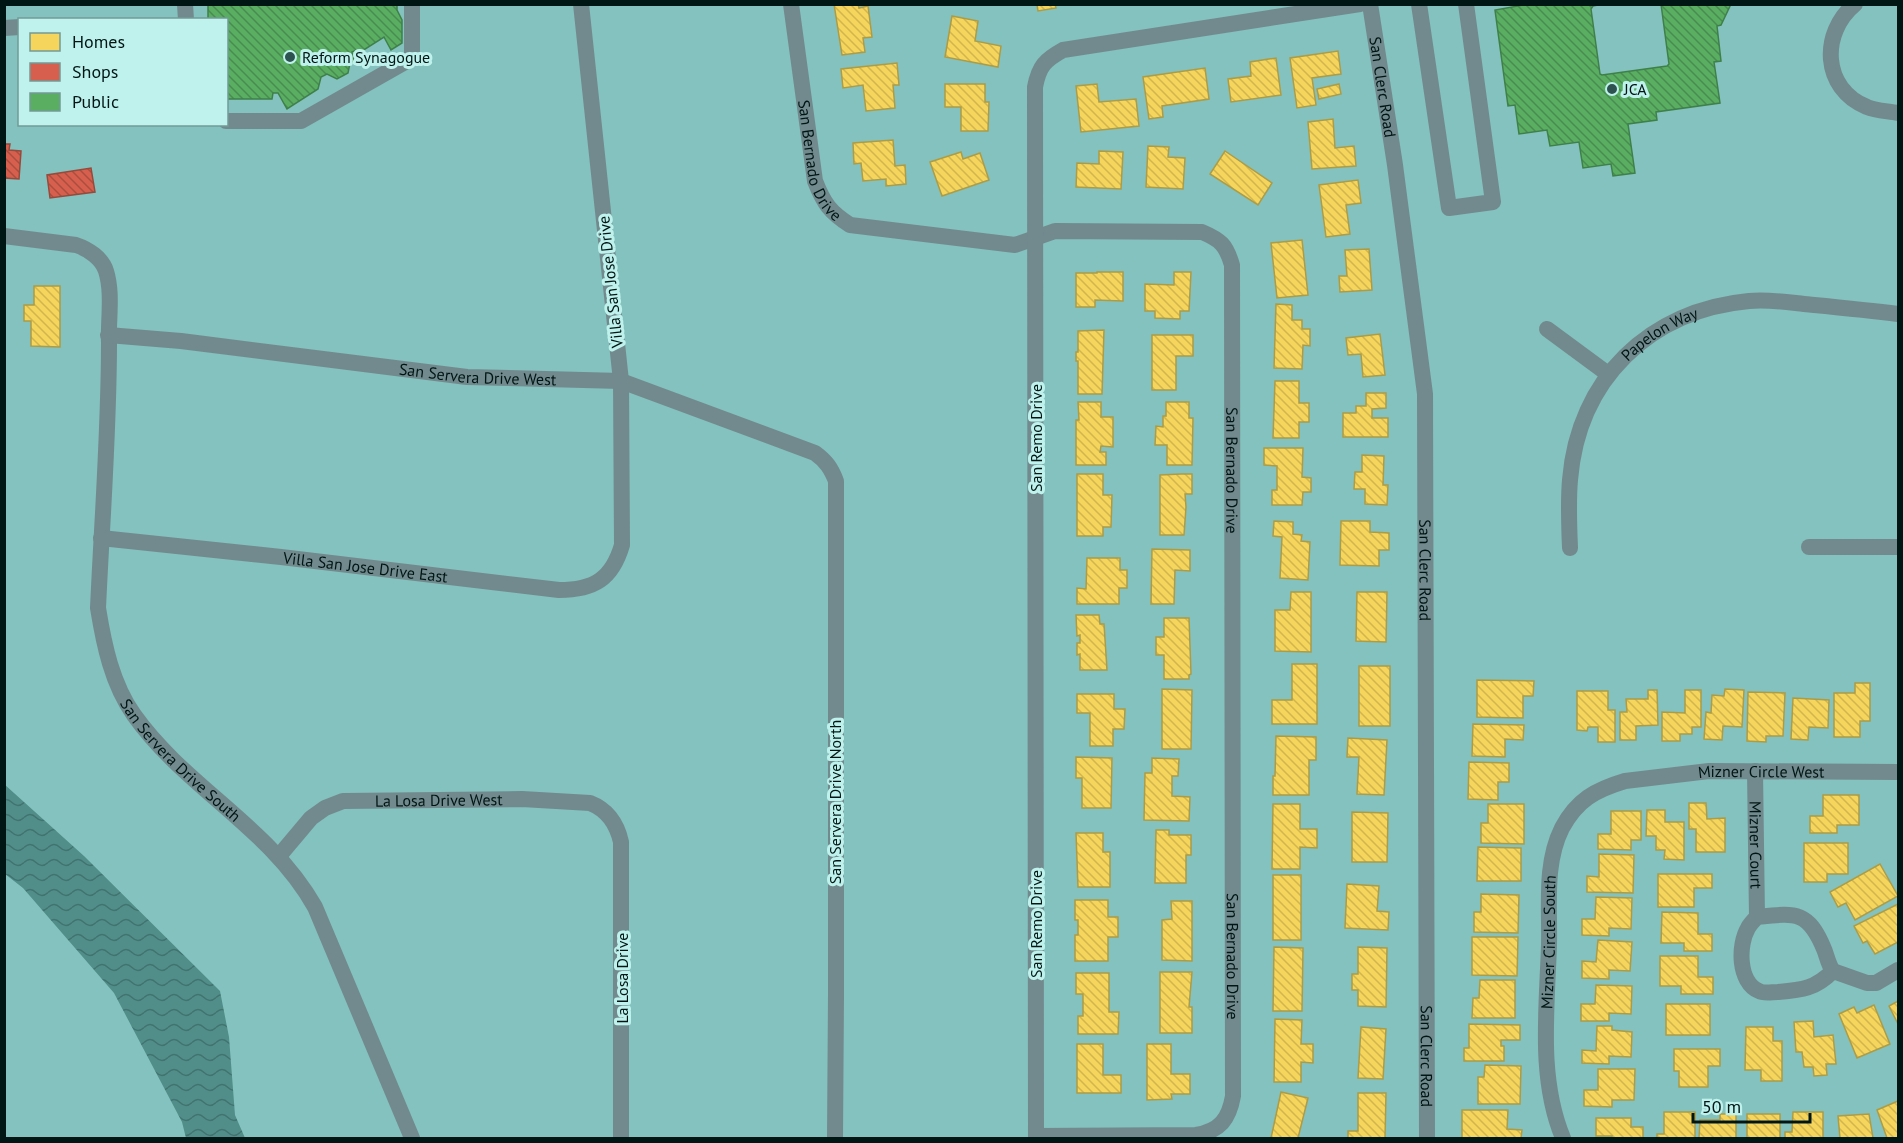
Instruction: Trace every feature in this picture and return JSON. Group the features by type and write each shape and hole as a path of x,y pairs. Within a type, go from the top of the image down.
{"street":[{"path":"228,121 302,121 412,58 412,4"},
{"name":"Villa San Jose Drive","path":"581,4 621,381 622,545 617,561"},
{"name":"San Bernado Drive","path":"791,4 815,181 822,201 835,215 850,225 1015,245 1054,231 1202,232 1216,238 1227,250 1232,265 1233,1096 1230,1111 1222,1123 1209,1133 1196,1135 1036,1137"},
{"name":"San Remo Drive","path":"1036,1137 1035,87 1038,72 1048,58 1063,50 1360,4"},
{"name":"San Clerc Road","path":"1370,4 1395,165 1425,394 1427,1138"},
{"path":"1419,4 1449,208 1492,202 1466,4"},
{"path":"1855,4 1844,14 1833,32 1830,53 1834,74 1847,94 1867,107 1899,113"},
{"name":"San Servera Drive South","path":"4,236 86,248 101,261 106,269 109,285 108,335 98,608 103,640 115,678 134,715 182,768 254,831 294,873 315,907 412,1138"},
{"name":"Papelon Way","path":"1570,548 1569,500 1573,462 1587,412 1608,374 1629,352 1659,328 1677,319 1718,305 1752,301 1778,301 1899,314"},
{"path":"1547,329 1608,374"},
{"name":"San Servera Drive West","path":"108,335 180,341 467,377 621,381 815,453 830,467"},
{"name":"San Servera Drive North","path":"830,467 836,481 835,1138"},
{"name":"Villa San Jose Drive East","path":"101,538 559,590 582,589 601,580 617,561"},
{"path":"1809,548 1899,547"},
{"name":"Mizner Circle West","path":"1625,781 1709,771 1899,772"},
{"name":"Mizner Court","path":"1755,771 1757,917"},
{"name":"Mizner Circle South","path":"1563,1138 1554,1117 1547,1067 1550,865 1562,829 1582,800 1625,781"},
{"name":"La Losa Drive West","path":"279,856 311,818 325,808 352,800 522,800 590,803 599,806 613,820"},
{"name":"La Losa Drive","path":"613,820 618,828 621,842 621,1138"},
{"path":"1833,971 1821,982 1802,990 1761,993 1750,985 1745,977 1742,962 1747,928 1757,917 1789,915 1800,917 1809,922 1820,939 1833,971 1867,983 1876,983 1899,970"}],"water":[{"path":"4,784 84,856 220,991 229,1037 235,1115 245,1138 186,1138 182,1122 114,993 23,888 5,874"}],"building: Homes":[{"path":"834,4 858,4 859,8 868,6 872,37 863,38 865,52 842,55"},
{"path":"1037,4 1055,4 1056,8 1038,11"},
{"path":"952,16 978,21 975,41 1001,46 998,67 945,57"},
{"path":"1338,51 1341,74 1312,78 1316,105 1297,108 1290,58"},
{"path":"1276,58 1281,95 1231,102 1228,79 1251,76 1250,62"},
{"path":"897,63 899,85 893,85 895,108 866,111 863,85 843,88 841,69"},
{"path":"1205,68 1209,99 1162,106 1163,117 1149,119 1143,77"},
{"path":"945,84 985,84 985,102 989,102 988,131 961,131 961,107 945,107"},
{"path":"1097,84 1099,102 1136,99 1139,126 1081,132 1076,86"},
{"path":"1339,84 1341,94 1319,99 1317,89"},
{"path":"1333,119 1335,148 1354,146 1356,166 1312,169 1308,122"},
{"path":"893,140 895,166 905,165 906,184 886,186 886,179 863,181 861,163 854,164 853,143"},
{"path":"1148,146 1169,147 1168,157 1185,158 1183,189 1146,187"},
{"path":"1099,151 1123,152 1121,189 1076,187 1077,163 1099,164"},
{"path":"1225,151 1272,183 1258,205 1210,174"},
{"path":"961,152 963,159 980,153 989,180 942,196 930,162"},
{"path":"1358,180 1361,203 1346,205 1350,234 1326,237 1319,185"},
{"path":"1302,240 1308,295 1277,298 1271,243"},
{"path":"1369,249 1372,290 1340,292 1339,276 1347,276 1345,250"},
{"path":"1123,272 1123,301 1095,300 1095,307 1076,307 1076,273"},
{"path":"1174,272 1191,272 1189,311 1180,311 1180,319 1155,318 1155,311 1145,311 1145,284 1174,285"},
{"path":"34,286 60,286 60,347 31,346 31,321 24,321 24,305 34,305"},
{"path":"1276,304 1292,305 1292,320 1302,320 1302,329 1310,329 1310,346 1303,345 1302,369 1274,368"},
{"path":"1104,330 1102,394 1078,394 1076,352 1078,352 1078,331"},
{"path":"1380,334 1385,375 1363,377 1361,354 1348,355 1346,338"},
{"path":"1152,335 1193,335 1193,356 1176,356 1176,390 1152,390"},
{"path":"1275,381 1299,381 1299,403 1309,403 1309,422 1299,422 1299,438 1273,438"},
{"path":"1366,393 1386,393 1386,408 1372,409 1372,418 1388,418 1388,437 1343,437 1343,413 1356,413 1356,406 1366,406"},
{"path":"1078,402 1101,402 1101,417 1113,417 1113,447 1101,446 1100,452 1106,452 1106,465 1076,465"},
{"path":"1166,402 1189,402 1189,418 1193,418 1192,465 1167,465 1167,445 1155,445 1156,426 1163,427"},
{"path":"1264,448 1303,448 1302,477 1311,478 1311,492 1303,492 1302,505 1272,505 1272,490 1277,490 1277,466 1264,465"},
{"path":"1362,455 1384,456 1383,485 1388,485 1387,505 1365,504 1365,489 1354,489 1355,472 1362,472"},
{"path":"1077,474 1103,474 1103,495 1112,495 1111,527 1103,527 1103,536 1077,536"},
{"path":"1192,474 1192,494 1185,494 1184,535 1160,535 1160,475"},
{"path":"1274,521 1293,522 1293,534 1302,535 1301,541 1310,542 1308,580 1280,578 1282,537 1273,536"},
{"path":"1341,521 1370,521 1370,532 1389,533 1389,550 1379,550 1379,566 1340,565"},
{"path":"1152,549 1190,550 1190,571 1175,570 1174,604 1151,604"},
{"path":"1087,558 1120,558 1120,570 1127,570 1127,588 1119,588 1119,604 1077,604 1077,588 1086,589"},
{"path":"1291,592 1311,592 1311,652 1275,651 1275,610 1290,610"},
{"path":"1357,592 1387,592 1386,642 1356,641"},
{"path":"1076,615 1099,615 1100,624 1104,624 1107,670 1080,670 1077,643 1080,643 1080,635 1077,636"},
{"path":"1164,618 1189,618 1191,674 1189,679 1164,679 1164,655 1156,655 1156,637 1164,637"},
{"path":"1292,664 1317,664 1317,724 1272,724 1272,700 1292,700"},
{"path":"1359,666 1390,666 1390,726 1359,726"},
{"path":"1477,680 1534,681 1533,696 1523,696 1523,718 1477,717"},
{"path":"1855,683 1870,683 1870,721 1860,721 1860,737 1834,737 1834,693 1855,693"},
{"path":"1162,689 1192,690 1191,749 1162,749"},
{"path":"1725,689 1744,690 1742,727 1723,726 1722,740 1704,739 1706,712 1711,713 1712,695 1724,696"},
{"path":"1648,690 1657,690 1658,725 1636,726 1636,740 1620,740 1620,712 1627,712 1626,699 1648,699"},
{"path":"1685,690 1701,690 1701,727 1692,727 1692,734 1680,734 1680,741 1662,741 1662,712 1685,713"},
{"path":"1577,691 1608,691 1608,710 1615,710 1615,742 1598,742 1598,727 1588,727 1587,731 1577,730"},
{"path":"1748,692 1785,693 1783,736 1766,736 1766,742 1747,741"},
{"path":"1077,694 1114,694 1114,709 1125,709 1124,729 1113,729 1113,746 1090,746 1090,713 1077,713"},
{"path":"1793,698 1829,700 1828,728 1809,727 1808,740 1791,739"},
{"path":"1473,724 1524,725 1523,740 1505,739 1505,757 1472,756"},
{"path":"1276,736 1316,737 1316,760 1309,760 1309,795 1273,795"},
{"path":"1348,738 1387,740 1384,795 1357,794 1359,757 1347,757"},
{"path":"1076,757 1112,758 1111,808 1082,808 1082,778 1076,778"},
{"path":"1152,758 1179,759 1178,776 1172,776 1172,796 1190,797 1189,821 1144,820 1145,773 1152,773"},
{"path":"1469,762 1509,763 1509,782 1498,782 1498,800 1468,799"},
{"path":"1823,795 1859,795 1859,825 1837,825 1837,833 1810,833 1810,816 1823,816"},
{"path":"1689,803 1706,803 1707,819 1725,818 1725,852 1696,852 1696,829 1689,829"},
{"path":"1273,804 1300,804 1300,829 1317,829 1317,848 1300,847 1300,869 1272,869"},
{"path":"1488,804 1524,804 1524,844 1481,843 1481,823 1488,823"},
{"path":"1647,810 1665,810 1665,822 1684,822 1684,860 1664,859 1665,850 1656,850 1656,836 1646,836"},
{"path":"1611,811 1641,811 1641,840 1631,840 1631,850 1598,849 1598,834 1611,834"},
{"path":"1352,812 1388,813 1387,862 1352,862"},
{"path":"1156,830 1169,830 1169,835 1191,835 1191,855 1186,855 1186,883 1155,883"},
{"path":"1076,833 1103,833 1103,852 1110,852 1110,887 1078,887"},
{"path":"1804,843 1848,843 1848,874 1827,874 1827,882 1804,882"},
{"path":"1478,847 1521,848 1521,881 1477,881"},
{"path":"1599,854 1634,855 1633,893 1587,892 1587,876 1599,877"},
{"path":"1880,864 1898,896 1855,920 1846,903 1838,907 1830,892"},
{"path":"1658,874 1712,874 1712,888 1694,888 1694,907 1658,907"},
{"path":"1273,875 1301,875 1301,940 1273,940"},
{"path":"1347,884 1379,886 1377,911 1389,912 1388,930 1345,928"},
{"path":"1481,894 1519,895 1518,933 1474,932 1474,912 1481,912"},
{"path":"1596,897 1632,898 1631,929 1609,928 1609,936 1582,935 1582,919 1595,919"},
{"path":"1075,900 1108,900 1108,917 1118,917 1118,937 1108,937 1108,961 1075,961 1075,935 1078,935 1078,920 1075,920"},
{"path":"1171,901 1192,901 1192,961 1162,960 1162,920 1172,919"},
{"path":"1898,904 1898,942 1875,954 1867,941 1863,943 1854,926"},
{"path":"1662,912 1698,913 1698,934 1712,934 1712,951 1684,951 1684,943 1661,943"},
{"path":"1472,937 1518,937 1517,976 1472,975"},
{"path":"1598,940 1632,942 1630,971 1609,970 1609,979 1582,978 1582,961 1596,962"},
{"path":"1274,947 1303,948 1302,1011 1273,1011"},
{"path":"1358,947 1387,948 1386,1007 1358,1006 1358,990 1352,990 1352,974 1358,974"},
{"path":"1660,956 1698,956 1698,977 1713,977 1713,994 1681,994 1681,986 1660,986"},
{"path":"1160,972 1192,972 1189,1007 1192,1007 1192,1033 1160,1033"},
{"path":"1076,973 1109,973 1109,1012 1119,1012 1118,1034 1078,1034 1078,1016 1083,1016 1083,994 1076,994"},
{"path":"1480,980 1515,980 1515,1018 1472,1018 1473,998 1479,998"},
{"path":"1596,985 1632,986 1631,1014 1609,1013 1609,1021 1581,1021 1581,1004 1595,1004"},
{"path":"1898,1001 1898,1024 1889,1006"},
{"path":"1666,1004 1710,1004 1710,1035 1666,1035"},
{"path":"1874,1005 1890,1044 1857,1058 1839,1014 1854,1007 1857,1013"},
{"path":"1275,1019 1302,1020 1301,1044 1313,1044 1313,1063 1301,1062 1301,1082 1274,1082"},
{"path":"1813,1021 1814,1037 1833,1035 1836,1064 1826,1064 1827,1075 1814,1076 1813,1067 1804,1067 1802,1052 1796,1052 1794,1022"},
{"path":"1469,1024 1520,1025 1520,1040 1501,1040 1501,1046 1504,1046 1504,1061 1464,1061 1464,1048 1469,1048"},
{"path":"1597,1026 1612,1026 1612,1030 1632,1032 1631,1057 1609,1056 1609,1064 1582,1063 1582,1050 1596,1051"},
{"path":"1361,1027 1386,1029 1383,1079 1358,1078"},
{"path":"1746,1027 1773,1027 1773,1041 1782,1041 1782,1081 1761,1081 1761,1070 1745,1070"},
{"path":"1077,1044 1103,1044 1103,1075 1121,1075 1121,1093 1077,1093"},
{"path":"1147,1044 1171,1044 1171,1074 1190,1074 1190,1094 1171,1094 1172,1099 1147,1100"},
{"path":"1674,1049 1720,1049 1720,1066 1708,1066 1708,1087 1679,1087 1679,1071 1674,1071"},
{"path":"1485,1065 1521,1066 1520,1104 1478,1104 1478,1077 1484,1077"},
{"path":"1598,1069 1635,1069 1634,1100 1612,1100 1612,1107 1584,1106 1584,1090 1598,1090"},
{"path":"1281,1092 1308,1098 1298,1138 1271,1138"},
{"path":"1358,1093 1386,1093 1385,1138 1348,1138 1348,1131 1358,1131"},
{"path":"1898,1101 1898,1138 1887,1138 1877,1110"},
{"path":"1462,1110 1508,1110 1507,1129 1522,1130 1521,1138 1462,1138"},
{"path":"1664,1112 1695,1112 1695,1138 1657,1138 1657,1134 1664,1134"},
{"path":"1793,1112 1823,1112 1823,1138 1785,1138 1785,1132 1792,1132"},
{"path":"1720,1114 1736,1114 1736,1138 1699,1138 1700,1120 1720,1120"},
{"path":"1747,1114 1780,1114 1780,1138 1747,1138"},
{"path":"1869,1114 1873,1138 1840,1138 1838,1116"},
{"path":"1596,1118 1631,1118 1631,1127 1643,1127 1643,1138 1596,1136"}],"building: Shops":[{"path":"4,144 10,144 9,150 21,151 19,179 4,178"},
{"path":"91,168 95,192 50,198 47,175"}],"building: Public":[{"name":"Reform Synagogue","path":"208,4 397,4 402,20 402,43 391,50 384,37 359,53 357,50 352,52 354,61 350,63 348,73 337,79 327,74 321,77 318,89 287,109 278,93 273,93 272,99 228,99 228,18 208,18"},
{"name":"JCA","path":"1529,4 1603,4 1593,6 1591,9 1600,74 1602,75 1669,64 1661,4 1731,4 1721,25 1717,26 1721,61 1714,62 1720,103 1656,112 1657,120 1628,124 1635,173 1613,176 1611,164 1583,168 1579,142 1550,146 1547,130 1519,134 1515,105 1508,106 1495,10"}],"place":[{"name":"Reform Synagogue","path":"290,57"},
{"name":"JCA","path":"1612,89"}]}
